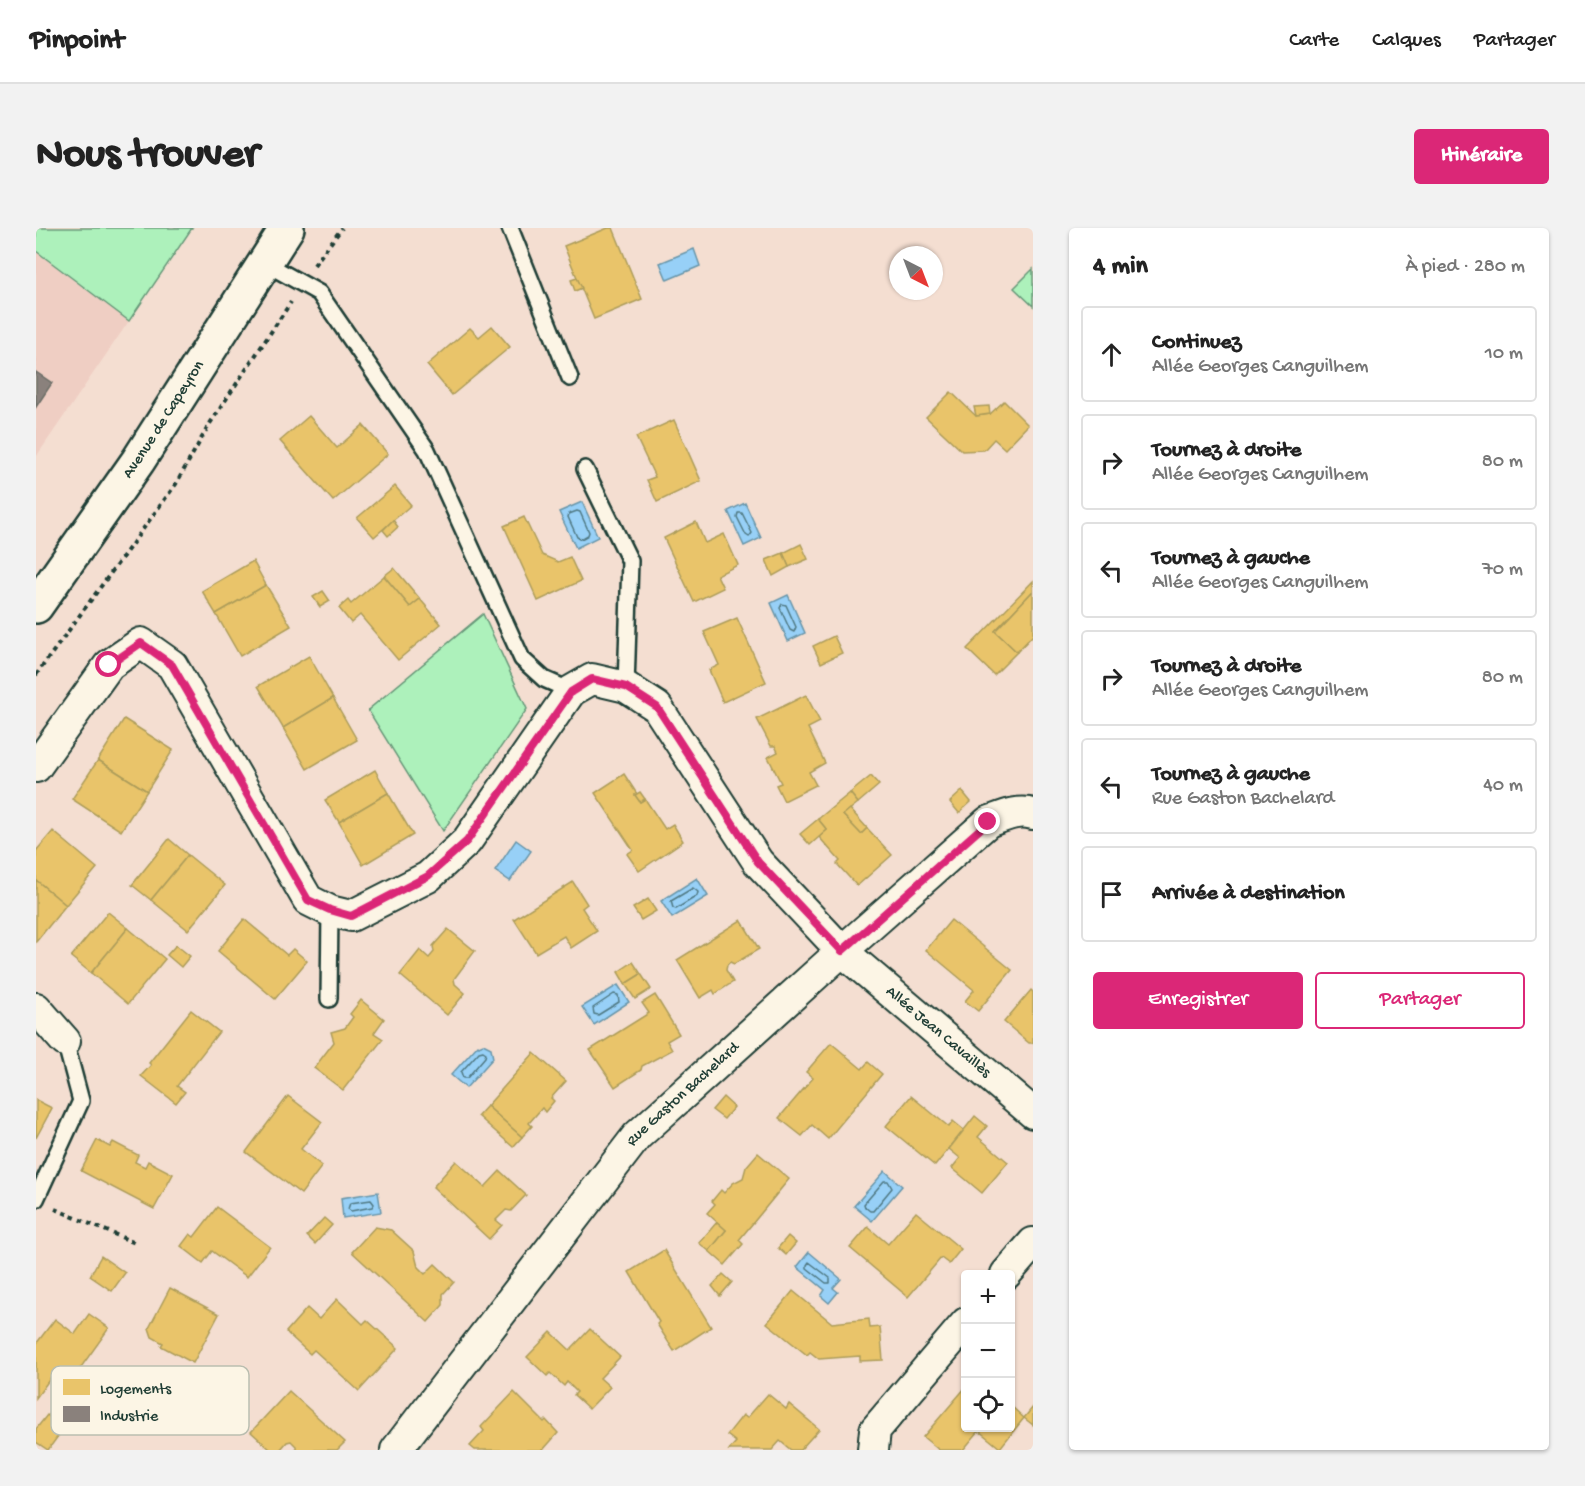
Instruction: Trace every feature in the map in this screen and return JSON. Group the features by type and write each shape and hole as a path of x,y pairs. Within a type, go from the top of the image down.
{"main road":[{"name":"Avenue de Capeyron","path":"36,606 138,461 287,228"}],"street":[{"path":"36,767 109,665 141,643 172,665 308,900 351,916 428,876 467,841 571,692"},
{"name":"Allée Jean Cavaillès","path":"571,692 592,679 626,687 657,707 758,862 842,951 1033,1113"},
{"name":"Rue Gaston Bachelard","path":"396,1450 637,1136 988,822 1026,812 1033,814"},
{"path":"36,1008 65,1041"},
{"path":"1010,1270 1033,1243"},
{"path":"873,1450 875,1430 965,1324"}],"lane":[{"path":"510,228 570,378"},
{"path":"265,263 319,293 427,450 522,659 544,679 571,692"},
{"path":"585,469 630,561 626,687"},
{"path":"329,999 330,910"},
{"path":"41,1202 81,1101 65,1041"}],"path":[{"path":"36,675 176,484 208,425 325,248 342,228"},
{"path":"41,1202 135,1243"}],"shaded area":[{"path":"36,251 129,321 36,457"}],"green space":[{"path":"36,228 192,228 129,321 36,251"},
{"path":"1033,269 1033,306 1014,288"},
{"path":"483,614 527,709 443,831 368,710"}],"water":[{"path":"694,249 700,266 667,280 660,263"},
{"path":"582,502 598,537 576,548 559,512"},
{"path":"745,503 761,538 744,546 728,511"},
{"path":"788,595 805,633 788,641 771,603"},
{"path":"516,840 531,851 510,881 495,871"},
{"path":"697,878 708,896 672,918 661,901"},
{"path":"618,985 629,1002 594,1025 582,1007"},
{"path":"483,1044 491,1048 493,1058 466,1088 451,1075 478,1045"},
{"path":"885,1171 902,1186 872,1221 854,1206"},
{"path":"378,1192 381,1212 343,1218 341,1198"},
{"path":"809,1252 841,1279 833,1288 838,1292 829,1303 821,1296 825,1290 797,1267"}],"building: Logements":[{"path":"613,228 642,299 594,319 564,246"},
{"path":"577,278 582,288 575,291 571,280"},
{"path":"492,326 510,347 452,395 427,365 470,328 479,337"},
{"path":"951,392 976,416 990,414 1004,401 1028,425 1005,449 994,439 984,450 962,451 926,417"},
{"path":"989,406 990,414 976,416 974,407"},
{"path":"309,416 337,448 363,425 388,454 333,501 280,441"},
{"path":"674,420 701,481 657,502 647,480 655,477 636,437"},
{"path":"395,486 411,505 374,537 357,518"},
{"path":"524,517 542,555 558,562 570,557 581,581 538,601 504,526"},
{"path":"393,520 398,527 388,536 383,530"},
{"path":"696,522 705,543 724,534 738,565 717,575 723,588 694,602 664,538"},
{"path":"801,544 808,559 789,567 783,553"},
{"path":"783,553 789,567 773,576 766,560"},
{"path":"253,561 266,585 216,614 202,591"},
{"path":"394,568 420,599 410,607 384,576"},
{"path":"384,576 410,607 420,599 441,624 398,660 360,615 351,623 339,608 348,600 351,604"},
{"path":"1033,581 1033,591 995,631 1017,652 994,675 967,649"},
{"path":"266,585 291,626 240,656 216,614"},
{"path":"323,591 330,601 320,607 313,597"},
{"path":"1033,591 1033,635 1017,652 995,631"},
{"path":"737,618 766,682 723,702 709,670 719,665 704,632"},
{"path":"834,636 842,653 821,663 813,646"},
{"path":"309,656 333,698 283,728 258,686"},
{"path":"806,695 820,722 808,728 825,763 809,772 816,785 784,801 776,785 781,783 768,757 778,752 775,746 771,746 757,719"},
{"path":"333,698 357,740 307,769 283,728"},
{"path":"124,719 173,750 147,791 98,760"},
{"path":"98,760 147,791 121,831 72,799"},
{"path":"375,770 388,793 339,822 325,800"},
{"path":"624,774 640,802 645,799 665,829 673,824 683,841 639,871 627,854 633,850 595,793"},
{"path":"871,776 879,785 858,803 850,793"},
{"path":"962,791 971,802 959,813 950,802"},
{"path":"640,792 645,799 640,802 635,795"},
{"path":"388,793 413,835 363,865 339,822"},
{"path":"850,793 858,803 843,815 861,834 867,828 892,855 857,886 837,864 840,861 819,837 827,830 818,819"},
{"path":"850,809 867,828 861,834 843,815"},
{"path":"818,819 827,830 810,845 800,834"},
{"path":"53,831 97,868 66,905 36,880 36,851"},
{"path":"169,839 188,855 151,900 132,885"},
{"path":"188,855 225,885 188,930 151,900"},
{"path":"36,880 66,905 36,942"},
{"path":"573,882 587,904 582,908 597,931 571,948 564,936 536,953 514,919"},
{"path":"648,899 656,911 641,920 633,908"},
{"path":"108,912 128,928 91,973 71,957"},
{"path":"244,919 287,955 293,949 307,961 275,999 218,951"},
{"path":"741,920 759,949 734,964 730,962 727,965 726,970 733,982 715,994 713,990 700,998 677,960"},
{"path":"951,920 1012,970 978,1011 965,1001 974,990 926,950"},
{"path":"128,928 165,959 128,1004 91,973"},
{"path":"448,929 475,951 454,979 455,984 465,993 447,1015 400,975 420,950 429,958 434,952 433,946"},
{"path":"176,945 190,956 181,967 167,955"},
{"path":"633,962 641,974 625,984 618,972"},
{"path":"641,974 651,989 635,999 625,984"},
{"path":"1031,990 1033,992 1033,1043 1029,1043 1004,1022"},
{"path":"655,995 679,1034 667,1041 672,1050 642,1066 641,1070 615,1087 590,1050 649,1013 642,1003"},
{"path":"361,1000 384,1019 374,1033 383,1039 343,1090 314,1068 334,1042 331,1032 345,1028 353,1017 350,1014"},
{"path":"191,1010 219,1032 177,1086 185,1092 176,1103 141,1076"},
{"path":"831,1043 862,1069 868,1062 882,1074 828,1139 812,1125 802,1136 779,1118 813,1078 806,1072"},
{"path":"534,1053 566,1081 551,1098 554,1101 545,1112 542,1108 529,1123 532,1126 522,1137 487,1106"},
{"path":"288,1096 322,1122 301,1149 322,1166 301,1194 246,1152"},
{"path":"911,1096 949,1127 953,1121 964,1130 935,1166 886,1126"},
{"path":"723,1097 734,1107 724,1119 712,1110"},
{"path":"36,1100 52,1108 36,1138"},
{"path":"487,1106 522,1137 513,1147 478,1116"},
{"path":"975,1116 987,1126 978,1137 1008,1162 982,1193 952,1168 960,1158 949,1149"},
{"path":"97,1140 110,1147 113,1142 138,1155 135,1162 145,1167 148,1161 173,1174 154,1209 81,1171"},
{"path":"758,1153 789,1179 739,1240 743,1244 725,1265 709,1251 726,1230 707,1213 715,1204 712,1201 721,1190 724,1193 733,1183 743,1178 746,1167"},
{"path":"456,1161 485,1187 500,1171 526,1195 511,1211 506,1210 496,1220 502,1225 489,1239 433,1187"},
{"path":"217,1207 270,1247 247,1277 212,1251 203,1263 181,1246 190,1234 194,1237"},
{"path":"916,1212 961,1249 949,1264 941,1258 908,1297 850,1248 868,1227 888,1244"},
{"path":"324,1218 332,1225 315,1244 307,1236"},
{"path":"717,1222 726,1230 709,1251 699,1243"},
{"path":"375,1227 391,1230 414,1251 418,1267 425,1274 435,1264 454,1282 443,1294 443,1305 428,1322 352,1252"},
{"path":"788,1236 796,1243 786,1255 778,1248"},
{"path":"664,1250 711,1327 674,1351 629,1272"},
{"path":"101,1256 125,1273 112,1291 90,1276"},
{"path":"723,1274 732,1282 720,1296 712,1286"},
{"path":"170,1288 219,1314 193,1363 161,1346 163,1343 152,1337 149,1328"},
{"path":"793,1291 832,1323 869,1319 870,1328 880,1327 883,1360 860,1361 860,1356 819,1359 810,1352 807,1355 767,1323"},
{"path":"337,1299 363,1324 367,1320 398,1348 359,1391 314,1350 310,1354 286,1332 307,1308 319,1319"},
{"path":"89,1314 109,1328 82,1366 51,1366 51,1377 36,1398 36,1344 55,1319 75,1334"},
{"path":"590,1329 620,1357 600,1378 610,1387 589,1409 574,1395 577,1392 567,1382 564,1386 550,1373 547,1376 527,1357 551,1332 570,1350"},
{"path":"289,1391 345,1442 337,1450 296,1450 296,1446 291,1441 280,1450 271,1450 251,1432"},
{"path":"514,1392 558,1433 543,1450 475,1450 470,1446 484,1431 481,1427"},
{"path":"961,1393 961,1432 978,1432 963,1450 939,1450 923,1437"},
{"path":"768,1394 786,1409 789,1404 819,1429 800,1450 791,1450 780,1441 772,1450 729,1450 736,1442 727,1435 743,1415 747,1418"},
{"path":"1033,1407 1033,1425 1024,1418"},
{"path":"1015,1410 1024,1418 1015,1429"},
{"path":"47,1415 51,1418 51,1435 59,1435 48,1450 36,1442 36,1429"},
{"path":"980,1432 1013,1432 1000,1448"}],"building: Industrie":[{"path":"36,372 52,383 36,407"}],"route":[{"path":"109,665 141,643 172,665 308,900 351,916 428,876 467,841 571,692 592,679 626,687 657,707 758,862 842,951 988,822"}]}
